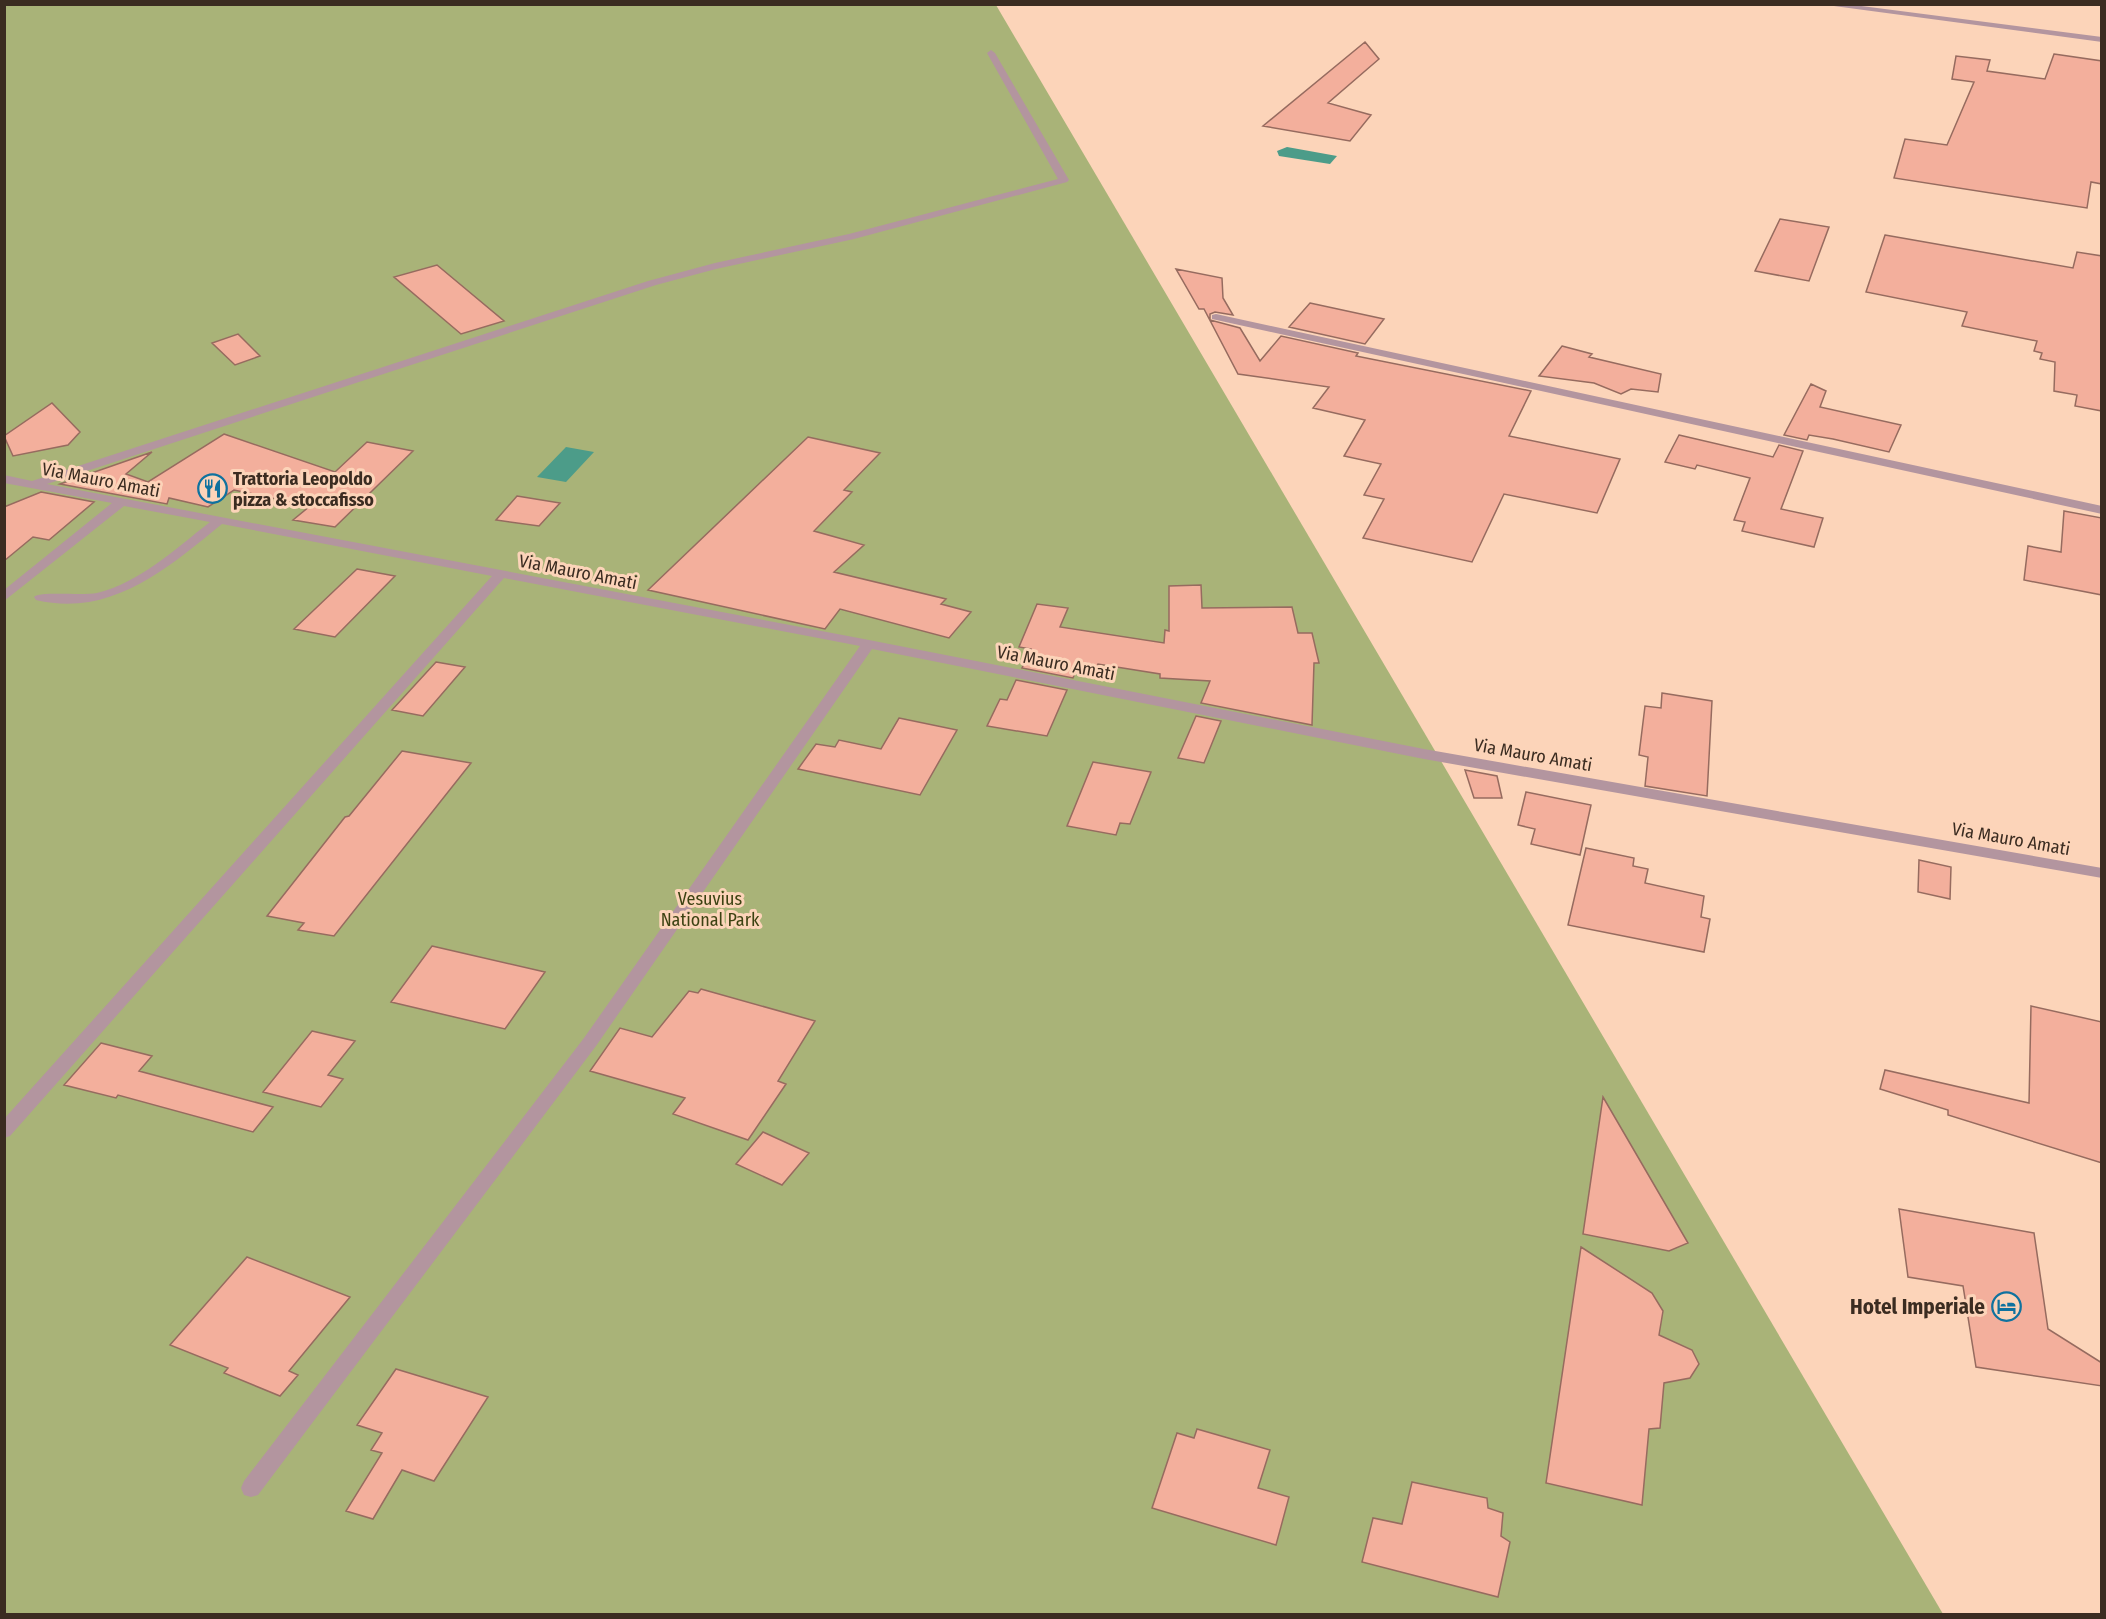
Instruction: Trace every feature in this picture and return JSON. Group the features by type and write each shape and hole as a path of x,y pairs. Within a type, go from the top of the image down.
{"street":[{"path":"1823,4 2102,40"},
{"path":"32,484 652,283 715,266 850,237 1064,180 991,53"},
{"path":"1216,317 2102,510"},
{"name":"Via Mauro Amati","path":"4,479 1424,754 2102,873"},
{"path":"4,597 121,502"},
{"path":"41,597 87,600 128,589 219,521"},
{"path":"4,1131 500,575"},
{"path":"251,1488 590,1042 869,645"}],"green space":[{"name":"Vesuvius National Park","path":"5,4 996,5 1943,1614 5,1614"}],"water":[{"path":"1287,147 1337,156 1330,164 1279,156 1277,151"},
{"path":"566,447 594,452 566,482 537,477"}],"building":[{"path":"1365,42 1379,59 1328,103 1371,115 1350,141 1263,126"},
{"path":"2054,54 2102,61 2102,184 2091,182 2087,208 1894,178 1905,139 1947,145 1974,82 1952,79 1956,56 1990,60 1987,71 2045,79"},
{"path":"1780,219 1829,227 1809,281 1755,271"},
{"path":"1885,235 2073,268 2077,252 2102,256 2102,411 2075,406 2077,395 2054,391 2055,362 2040,359 2042,353 2034,351 2037,341 1962,326 1967,312 1866,292"},
{"path":"437,265 504,321 461,334 394,277"},
{"path":"1176,269 1222,278 1223,298 1233,315 1215,312 1210,314 1210,320 1240,328 1260,361 1281,336 1358,353 1356,356 1531,391 1509,436 1620,459 1597,513 1504,494 1472,562 1363,538 1384,499 1364,495 1381,464 1344,456 1365,420 1313,408 1329,387 1238,374 1204,309 1199,309"},
{"path":"1310,303 1384,319 1365,344 1289,327"},
{"path":"238,334 260,356 235,365 212,343"},
{"path":"1562,346 1592,354 1589,357 1661,374 1658,392 1631,389 1621,394 1594,383 1539,376"},
{"path":"1811,384 1826,391 1820,407 1901,425 1889,452 1809,435 1807,440 1784,435"},
{"path":"52,403 80,432 68,445 13,456 4,436"},
{"path":"224,434 335,472 367,442 413,451 335,527 293,520 310,506 234,490 208,507 169,498 167,504 60,484 152,452 126,474 148,482"},
{"path":"1679,435 1773,457 1779,445 1803,451 1781,509 1823,518 1814,547 1742,531 1745,522 1734,520 1750,478 1697,465 1695,469 1665,462"},
{"path":"808,437 880,453 844,490 852,492 814,531 864,545 834,572 946,599 941,604 971,612 949,638 840,609 825,629 648,590"},
{"path":"41,492 94,502 49,540 33,537 4,561 4,507"},
{"path":"517,496 560,503 539,526 496,520"},
{"path":"2064,511 2102,518 2102,595 2024,580 2028,546 2061,552"},
{"path":"357,569 395,576 335,637 294,629"},
{"path":"1201,585 1202,608 1292,607 1298,633 1312,633 1319,663 1314,663 1312,725 1201,703 1210,681 1160,678 1160,674 1098,664 1096,669 1078,666 1073,678 1022,668 1031,649 1019,647 1037,604 1068,608 1060,627 1164,643 1165,630 1169,631 1169,586"},
{"path":"436,662 465,667 423,716 392,710"},
{"path":"1016,680 1067,690 1047,736 987,726 1000,699 1007,700"},
{"path":"1662,693 1712,701 1707,796 1645,786 1648,757 1639,755 1645,706 1661,708"},
{"path":"1196,716 1221,721 1204,763 1178,758"},
{"path":"899,718 957,730 920,795 798,769 816,744 835,747 839,740 881,749"},
{"path":"402,751 471,763 334,936 298,930 304,923 267,916 345,817 349,816"},
{"path":"1093,762 1151,772 1130,824 1120,823 1116,835 1067,826"},
{"path":"1465,770 1497,776 1502,798 1474,798"},
{"path":"1526,792 1591,805 1580,855 1531,844 1535,829 1518,825"},
{"path":"1586,848 1634,858 1633,866 1648,869 1645,883 1704,896 1701,917 1710,919 1704,952 1568,925"},
{"path":"1919,860 1951,867 1950,899 1918,892"},
{"path":"432,946 545,972 505,1029 391,1002"},
{"path":"701,989 815,1021 778,1081 786,1084 748,1140 673,1114 685,1098 590,1071 620,1028 652,1037 689,991 698,993"},
{"path":"2031,1006 2102,1022 2102,1163 1948,1115 1948,1110 1880,1089 1885,1070 2029,1103"},
{"path":"312,1031 355,1041 328,1075 343,1079 321,1107 263,1092"},
{"path":"101,1043 152,1056 139,1071 273,1107 253,1132 118,1095 116,1098 64,1085"},
{"path":"1603,1097 1688,1243 1669,1251 1583,1234"},
{"path":"763,1132 809,1153 782,1185 736,1164"},
{"name":"Hotel Imperiale","path":"1899,1209 2034,1233 2048,1329 2102,1363 2102,1386 1976,1367 1963,1286 1908,1277"},
{"path":"1581,1247 1652,1293 1663,1311 1659,1335 1692,1350 1699,1364 1690,1378 1664,1383 1660,1428 1649,1429 1642,1505 1546,1483"},
{"path":"247,1257 350,1297 289,1371 298,1375 280,1396 224,1373 228,1368 170,1345"},
{"path":"396,1369 488,1397 434,1481 402,1470 373,1519 346,1511 382,1453 371,1450 382,1433 357,1425"},
{"path":"1197,1429 1270,1450 1258,1488 1289,1497 1276,1545 1152,1508 1177,1433 1194,1438"},
{"path":"1412,1482 1487,1498 1488,1508 1503,1513 1501,1536 1510,1542 1498,1597 1362,1562 1373,1518 1402,1524"}],"place":[{"name":"Trattoria Leopoldo pizza & stoccafisso","path":"212,489"},
{"name":"Hotel Imperiale","path":"2006,1307"}]}
